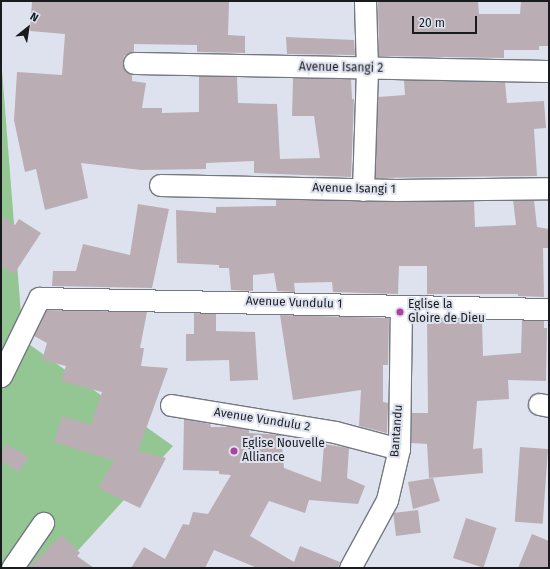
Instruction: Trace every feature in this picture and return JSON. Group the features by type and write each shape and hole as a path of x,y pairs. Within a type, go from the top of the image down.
{"street":[{"path":"363,190 367,69 365,1"},
{"name":"Avenue Isangi 2","path":"134,63 367,69 549,71"},
{"name":"Avenue Isangi 1","path":"160,185 363,190 549,188"},
{"name":"Avenue Vundulu 1","path":"1,376 39,298 549,309"},
{"name":"Bantandu","path":"350,568 387,500 399,449 401,307"},
{"name":"Avenue Vundulu 2","path":"171,405 335,432 399,449"},
{"path":"12,568 43,523"}],"green space":[{"path":"1,57 23,340 173,446 62,568 1,568"}],"building":[{"path":"32,1 229,1 228,35 245,36 245,53 197,52 197,45 134,44 134,51 124,56 123,68 132,75 132,81 146,83 142,108 162,108 162,113 199,112 199,76 237,77 238,103 277,104 280,159 320,158 314,116 292,116 293,78 351,79 352,99 354,99 351,177 254,173 254,161 206,163 206,169 141,170 81,163 88,198 45,210 36,169 25,172 14,120 17,72 62,75 65,34 30,31"},
{"path":"378,1 478,1 479,14 520,14 521,1 549,1 549,46 539,46 539,50 504,50 504,58 379,56"},
{"path":"286,37 354,40 355,55 287,54"},
{"path":"404,80 505,82 507,103 544,101 546,128 534,129 537,176 375,178 378,97 405,95"},
{"path":"276,199 474,201 475,227 516,225 513,200 534,200 537,227 549,229 549,248 543,248 544,297 518,296 518,294 427,294 427,266 399,266 398,294 333,292 332,282 294,283 295,292 277,291 274,273 253,275 253,291 231,290 229,268 219,268 219,265 177,263 176,210 216,213 216,207 276,206"},
{"path":"138,204 169,209 152,288 52,286 53,271 76,271 83,244 130,255"},
{"path":"1,216 15,225 19,219 41,233 14,274 1,266"},
{"path":"46,310 147,312 140,348 144,348 141,366 168,368 138,451 166,458 140,508 98,488 114,461 54,442 62,416 91,425 102,392 61,381 66,366 42,360 47,343 34,336"},
{"path":"194,313 216,314 216,331 255,332 258,380 230,381 229,360 186,361 186,334 194,334"},
{"path":"280,315 389,318 388,365 383,365 383,402 388,403 387,433 359,426 361,390 293,400"},
{"path":"427,318 482,320 483,356 521,353 522,320 544,321 544,328 547,328 546,381 508,380 509,399 477,401 473,449 482,448 483,473 429,478 427,444 411,443 412,413 428,413"},
{"path":"184,419 210,424 211,427 233,427 249,430 249,433 281,435 284,468 321,482 324,444 349,448 347,478 365,486 358,504 309,500 305,513 269,501 250,536 294,562 300,546 340,562 338,568 257,568 214,550 205,568 131,568 144,547 165,559 183,524 189,525 193,512 208,514 231,475 219,474 219,471 183,470"},
{"path":"7,444 28,457 19,472 1,461 1,454"},
{"path":"520,447 548,449 543,524 515,522"},
{"path":"433,478 440,501 413,509 408,482"},
{"path":"418,510 421,533 396,536 393,513"},
{"path":"466,518 496,528 483,568 453,558"},
{"path":"532,534 549,541 549,568 518,568"},
{"path":"62,535 80,553 77,556 94,568 28,568"}],"place":[{"name":"Eglise la Gloire de Dieu","path":"400,312"},
{"name":"Eglise Nouvelle Alliance","path":"234,451"}]}
